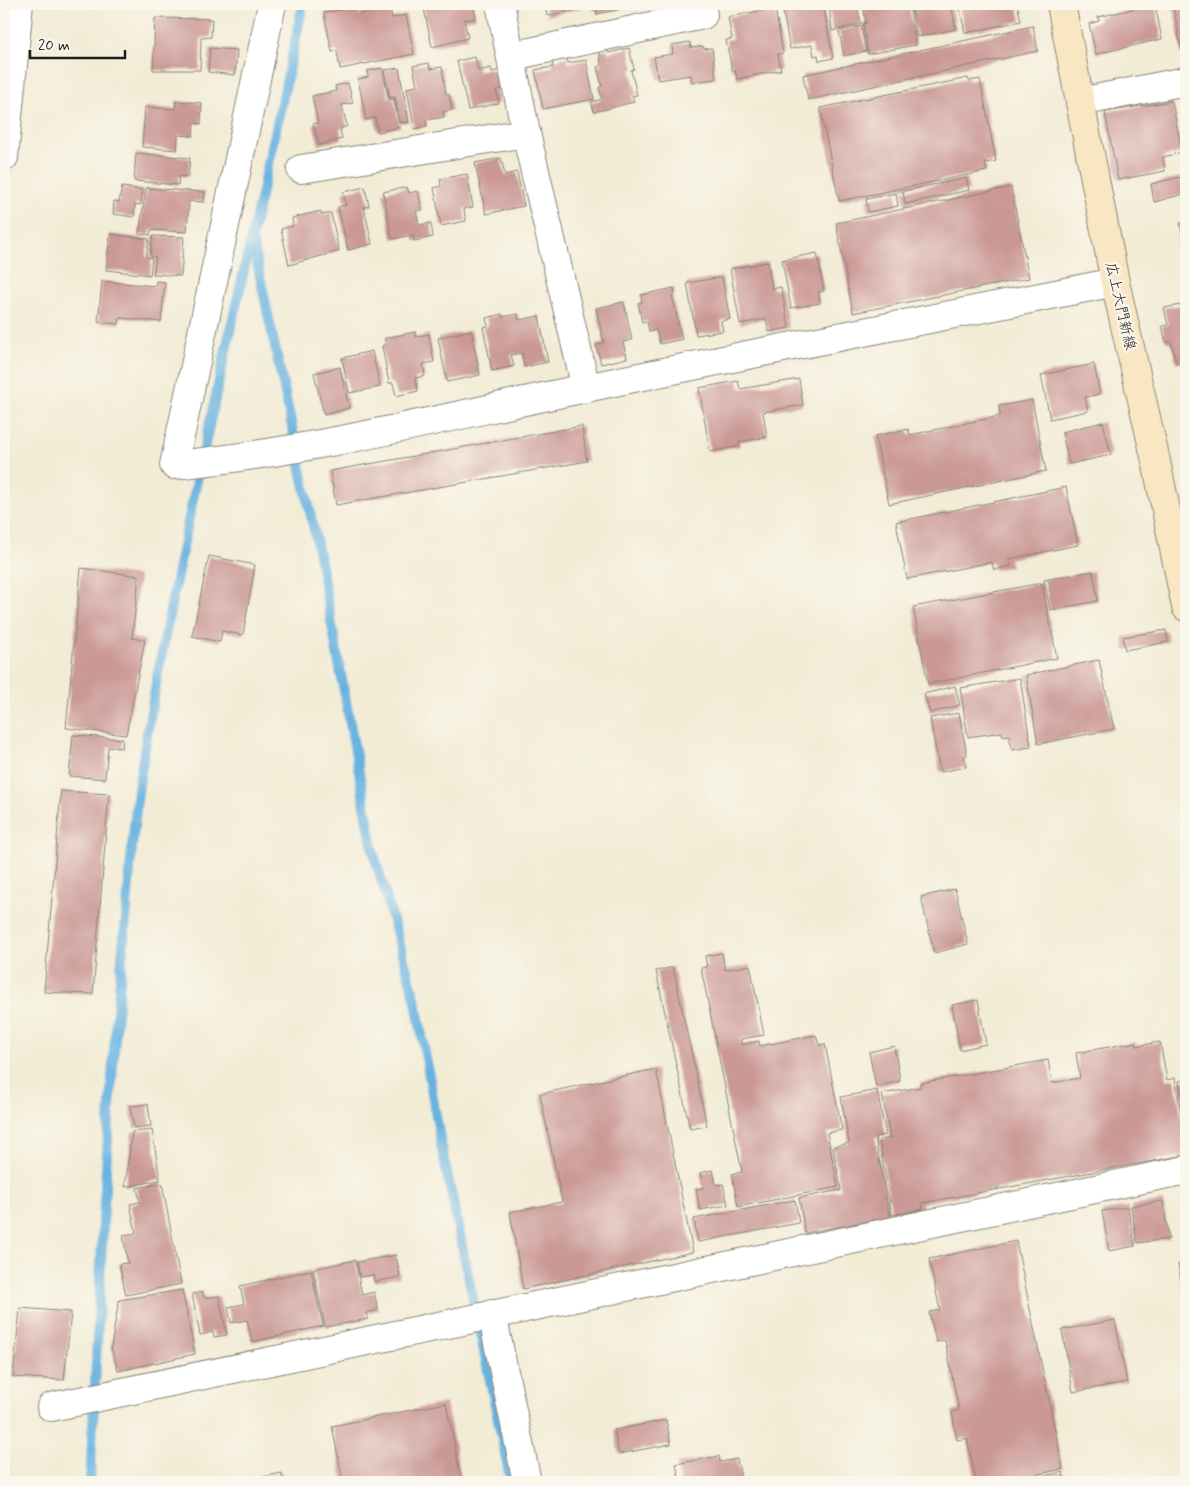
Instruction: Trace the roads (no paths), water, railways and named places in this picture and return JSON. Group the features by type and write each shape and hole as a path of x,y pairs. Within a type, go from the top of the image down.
{"main road":[{"name":"広上大門新線","path":"1060,4 1114,282 1156,461 1186,607"}],"street":[{"path":"4,157 19,4"},
{"path":"272,4 174,465 199,463 376,433 586,388 1114,282"},
{"path":"500,4 526,132 586,388"},
{"path":"512,56 703,15 701,4"},
{"path":"1080,102 1186,81"},
{"path":"301,169 526,132"},
{"path":"51,1407 1186,1170"},
{"path":"492,1314 527,1482"}],"waterway":[{"path":"90,1482 113,1060 140,777 157,680 196,486 303,4"},
{"path":"252,239 317,544 374,854 416,1002 441,1144 511,1482"}]}
